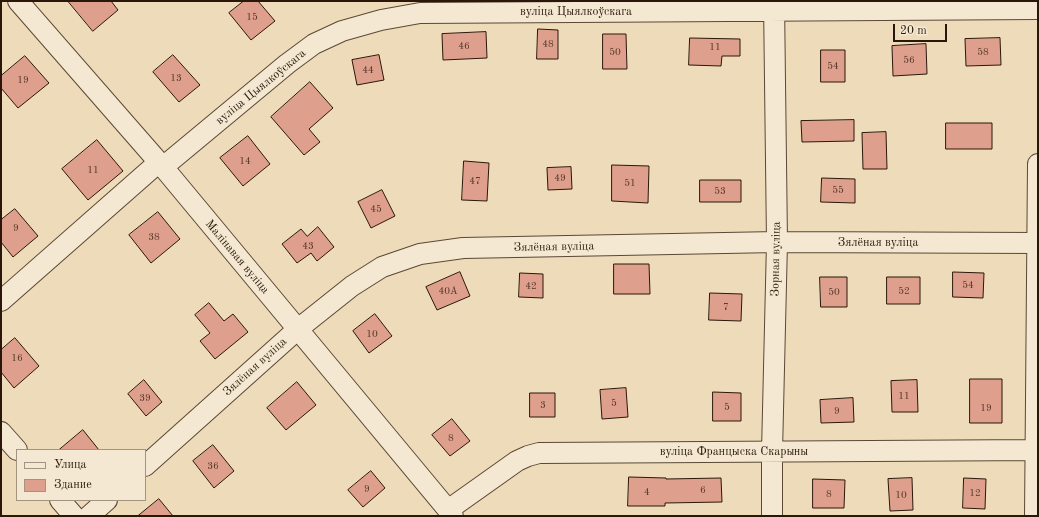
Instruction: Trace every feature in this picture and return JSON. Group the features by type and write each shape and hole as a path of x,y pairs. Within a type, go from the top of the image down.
{"street":[{"name":"Малінавая вуліца","path":"18,1 161,165 450,513"},
{"name":"вуліца Цыялкоўскага","path":"1,301 161,165 314,44 342,31 381,20 420,13 774,6 1038,9"},
{"name":"Зорная вуліца","path":"772,516 777,242 774,6"},
{"path":"1035,516 1037,450 1038,164"},
{"name":"Зялёная вуліца","path":"146,465 298,330 352,286 382,267 420,254 463,248 777,242 1037,243"},
{"path":"1,432 16,449"},
{"name":"вуліца Францыска Скарыны","path":"450,513 517,461 528,456 539,454 1037,450"},
{"path":"61,501 74,516"},
{"path":"89,516 106,501"}],"building":[{"path":"68,1 111,1 118,10 93,31"},
{"path":"244,1 258,1 275,21 251,40 229,13"},
{"path":"538,29 558,30 558,59 537,59"},
{"path":"486,32 487,58 443,60 442,34"},
{"path":"603,34 626,34 627,69 603,69"},
{"path":"690,38 740,39 740,56 722,56 721,66 689,65"},
{"path":"1000,38 1001,65 966,66 965,39"},
{"path":"926,44 927,74 893,76 892,46"},
{"path":"821,50 845,50 845,82 821,82"},
{"path":"173,55 200,85 179,102 153,72"},
{"path":"379,55 384,80 357,85 352,60"},
{"path":"25,56 49,83 18,108 1,88 1,76"},
{"path":"310,82 333,108 309,129 320,142 304,155 271,117"},
{"path":"854,120 854,141 802,142 801,121"},
{"path":"946,123 992,123 992,149 946,149"},
{"path":"886,132 887,169 863,169 862,133"},
{"path":"248,136 270,164 243,186 220,158"},
{"path":"97,140 123,171 88,200 62,169"},
{"path":"464,161 489,163 487,201 462,200"},
{"path":"612,165 649,166 648,203 612,201"},
{"path":"571,167 572,189 548,190 547,168"},
{"path":"822,178 855,179 855,203 821,202"},
{"path":"700,180 741,180 741,202 700,202"},
{"path":"382,190 395,216 371,228 358,202"},
{"path":"15,209 38,236 13,257 1,242 1,220"},
{"path":"158,212 180,239 151,263 129,235"},
{"path":"318,227 334,247 317,261 311,253 297,263 282,244 301,229 307,236"},
{"path":"614,264 649,264 650,294 614,294"},
{"path":"460,272 470,296 437,310 426,287"},
{"path":"953,272 984,273 983,298 953,297"},
{"path":"520,273 543,274 543,298 519,297"},
{"path":"820,277 847,277 847,307 821,307"},
{"path":"887,277 920,277 920,304 887,304"},
{"path":"710,293 742,294 741,321 709,320"},
{"path":"209,303 224,321 233,314 248,332 215,359 200,341 210,333 195,315"},
{"path":"375,314 392,336 369,353 353,331"},
{"path":"15,338 39,366 14,388 1,372 1,350"},
{"path":"970,379 1002,379 1002,423 970,423"},
{"path":"144,380 162,402 146,416 128,394"},
{"path":"917,380 918,412 892,412 891,381"},
{"path":"297,382 316,405 286,430 267,408"},
{"path":"626,388 628,417 602,419 600,390"},
{"path":"713,392 741,393 741,421 713,421"},
{"path":"530,393 555,393 555,417 530,417"},
{"path":"853,398 854,422 821,423 820,400"},
{"path":"452,419 470,441 450,456 432,435"},
{"path":"83,430 98,449 60,449"},
{"path":"213,445 234,471 214,488 193,461"},
{"path":"371,471 385,488 363,507 348,490"},
{"path":"629,477 666,479 721,478 722,502 665,503 665,506 628,506"},
{"path":"912,478 913,510 890,511 888,479"},
{"path":"964,478 986,479 985,509 963,508"},
{"path":"813,479 845,480 844,508 813,508"},
{"path":"159,499 173,516 138,516"}]}
